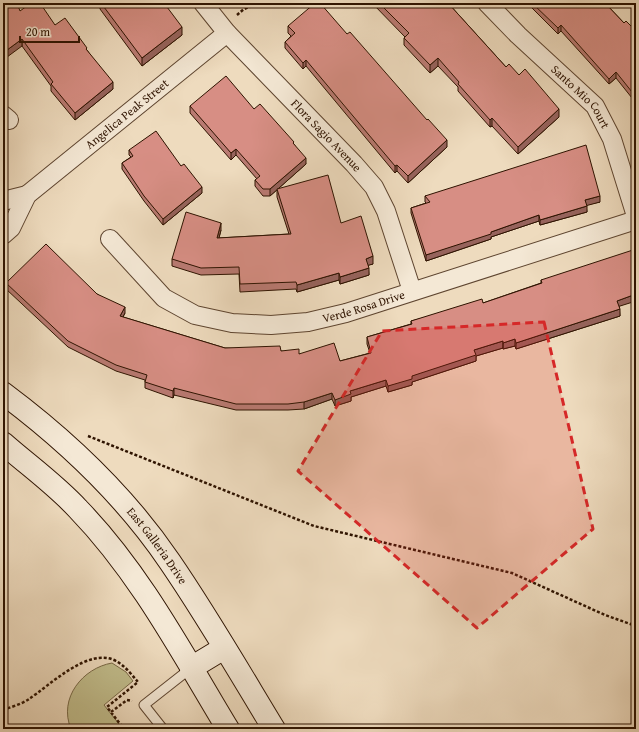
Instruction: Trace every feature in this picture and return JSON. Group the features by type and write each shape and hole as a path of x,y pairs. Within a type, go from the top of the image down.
{"main road":[{"name":"East Galleria Drive","path":"3,393 36,418 69,448 129,510 170,562 274,729"},
{"path":"3,443 78,508 128,568 228,729"},
{"path":"191,668 224,648"}],"street":[{"name":"Flora Sagio Avenue","path":"204,3 227,33 354,164 374,187 386,211 412,291"},
{"name":"Santo Mio Court","path":"487,3 518,36 594,106 606,124 612,139 636,216"},
{"name":"Angelica Peak Street","path":"3,201 27,195 227,33"},
{"name":"Angelica Peak Street","path":"3,235 11,228 27,195"},
{"name":"Verde Rosa Drive","path":"110,239 164,298 195,314 232,323 271,326 308,322 346,314 412,291 636,220"}],"lane":[{"path":"162,729 144,705 191,668"}],"path":[{"path":"236,17 244,9 260,3"},
{"path":"82,433 314,526 512,573 605,615 636,626"},
{"path":"3,710 28,700 62,674 82,664 102,657 116,660 138,682 107,707 124,729"},
{"path":"111,712 127,700 144,705"}],"highlighted area":[{"path":"544,322 593,529 477,628 298,471 382,331"}],"shaded area":[{"path":"112,663 126,672 133,681 104,705 123,729 71,729 68,717 68,706 76,686 92,671 101,666"}],"building":[{"path":"3,3 17,3 20,11 31,3 40,3 55,25 65,18 87,48 86,49 113,82 75,113 51,84 53,82 22,39 3,53"},
{"path":"101,3 164,3 182,27 142,58"},
{"path":"315,3 320,3 347,34 350,32 427,120 428,119 447,140 408,176 397,165 395,166 306,60 303,63 285,42 295,33 288,26"},
{"path":"379,3 448,3 506,67 509,64 519,75 525,69 559,109 518,147 492,118 490,120 458,84 459,82 438,58 430,65 404,38 409,33"},
{"path":"532,3 605,3 624,23 626,21 636,31 636,97 616,72 609,79 561,25 558,28"},
{"path":"226,76 254,109 260,104 294,142 293,143 306,158 270,189 263,189 255,180 260,176 236,149 231,153 190,106"},
{"path":"636,126 636,139 632,127"},
{"path":"156,131 181,166 184,164 202,187 163,219 144,196 122,163 133,156 129,150"},
{"path":"586,145 600,196 585,200 587,206 540,220 539,215 491,232 491,234 426,255 411,208 430,202 425,196"},
{"path":"328,175 341,223 361,216 373,256 366,259 369,268 340,277 339,273 297,285 296,282 240,284 239,267 201,268 172,259 186,212 221,223 217,238 291,234 277,189"},
{"path":"46,244 97,294 125,307 120,316 225,348 280,346 281,351 299,349 299,354 334,343 340,361 371,353 367,337 412,324 411,321 482,299 483,303 542,283 541,280 636,249 636,294 617,301 620,309 516,343 515,339 503,343 503,341 474,350 476,355 412,376 412,379 388,386 386,380 350,391 351,394 335,400 332,393 304,402 288,404 236,404 174,388 173,391 145,382 147,375 116,365 68,341 6,283"}]}
